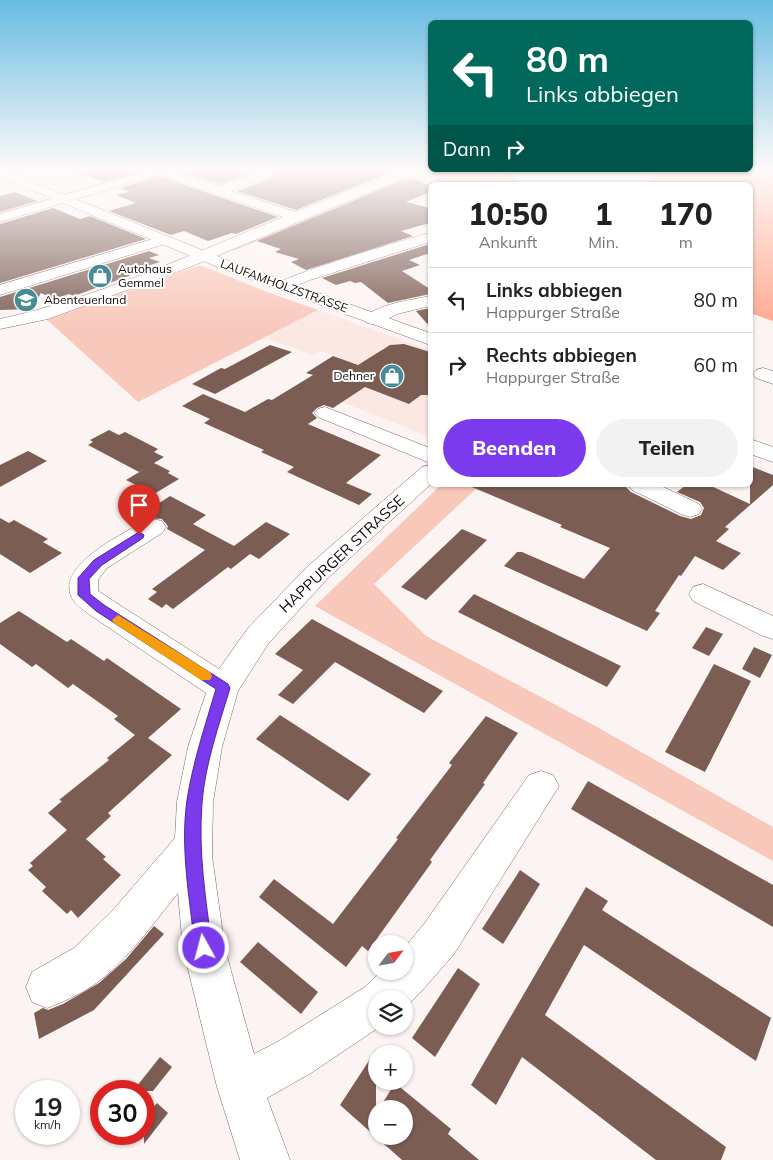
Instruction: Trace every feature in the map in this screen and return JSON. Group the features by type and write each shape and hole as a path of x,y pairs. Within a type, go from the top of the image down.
{"street":[{"name":"LAUFAMHOLZSTRASSE","path":"127,225 282,286 428,337"},
{"path":"0,324 42,316 282,225"},
{"path":"282,286 304,277 428,239"},
{"path":"0,290 163,240"},
{"path":"373,318 391,310 428,301"},
{"path":"325,413 428,455"},
{"path":"753,447 773,455"},
{"name":"HAPPURGER STRASSE","path":"265,1160 240,1087 204,948 193,845 194,802 205,747 224,688 258,636 299,590 428,474"},
{"path":"644,487 690,509"},
{"path":"153,527 98,562 84,578 84,595 100,608 224,688"},
{"path":"703,594 773,628"},
{"path":"392,990 405,978 439,939 541,786"},
{"path":"47,987 89,963 127,924 193,845"},
{"path":"240,1087 295,1057 368,1009"}],"shaded area":[{"path":"288,225 297,225 236,250 231,248"},
{"path":"753,225 773,225 773,321 753,314"},
{"path":"200,265 318,310 138,402 47,320"},
{"path":"318,310 428,349 428,436 301,386 343,359 321,351 313,355 265,338"},
{"path":"439,487 478,487 374,584 426,636 599,728 773,827 773,861 315,606"}],"building":[{"path":"0,225 112,225 146,239 0,283"},
{"path":"146,225 258,225 236,234 232,233 208,241 184,231 171,235"},
{"path":"295,225 422,225 401,231 413,236 306,270 291,262 299,259 275,252 281,249 257,241"},
{"path":"428,245 428,254 409,260 420,265 402,271 428,288 428,294 388,303 361,282 355,283 350,281 336,285 322,278"},
{"path":"149,251 159,255 149,258 160,262 141,268 145,270 74,296 69,294 54,299 41,293 31,309 0,310 0,297"},
{"path":"428,308 428,325 416,311"},
{"path":"404,344 428,351 428,395 421,395 409,404 365,387 333,408 324,405 317,408 312,413 317,418 308,424 381,455 346,483 372,494 359,505 287,472 294,467 261,452 264,450 204,423 210,419 182,406 203,394 245,412 268,399 272,400 313,375 306,373 333,356 358,365 390,345"},
{"path":"270,345 292,352 215,394 192,384 221,368 225,369"},
{"path":"109,430 119,435 125,432 158,449 154,452 164,457 154,463 170,471 168,473 179,479 154,494 126,480 146,468 139,472 88,445 93,442 90,440"},
{"path":"28,451 47,461 0,487 0,465"},
{"path":"753,467 773,475 773,485 725,527 729,529 716,541 741,553 723,570 695,556 681,576 679,575 655,611 660,613 647,631 504,566 517,552 522,552 584,579 610,548 560,527 562,525 472,487 626,487 631,492 680,516 691,519 701,515 704,508 700,502 677,492 683,487 713,487 750,504 750,487 753,487"},
{"path":"170,496 206,515 193,524 234,546 266,522 290,534 259,559 250,554 231,569 228,567 173,609 166,604 162,608 148,599 157,592 152,589 205,550 167,529 168,526 162,519 147,518 141,515"},
{"path":"0,518 9,523 14,520 48,539 43,542 62,553 30,573 0,554"},
{"path":"462,529 487,540 426,600 401,587"},
{"path":"474,594 621,666 607,687 458,612"},
{"path":"19,611 67,642 71,639 104,661 107,658 181,709 148,738 172,755 108,813 111,816 86,839 106,857 103,859 121,875 78,918 71,910 67,914 42,891 46,887 28,870 33,866 30,863 67,830 48,813 62,801 59,800 109,760 107,758 135,735 114,719 118,716 73,684 68,688 36,664 32,667 0,644 0,623"},
{"path":"312,619 443,691 424,713 335,662 293,704 278,695 303,670 275,654"},
{"path":"706,627 723,634 709,656 692,648"},
{"path":"754,647 772,655 760,678 742,669"},
{"path":"714,664 751,681 705,772 665,752"},
{"path":"280,715 371,774 348,801 256,739"},
{"path":"486,716 518,733 483,783 485,784 430,860 432,862 380,935 368,935 368,951 362,946 346,967 259,897 274,879 333,924 452,765 449,763"},
{"path":"588,781 773,885 773,927 571,809"},
{"path":"520,870 540,884 503,944 482,929"},
{"path":"586,887 608,901 602,910 771,1018 756,1061 584,945 545,1015 726,1147 721,1160 656,1160 522,1057 496,1105 471,1085"},
{"path":"154,926 164,934 94,1010 39,1039 34,1013 43,1008 48,1010 63,1004 99,983 126,959"},
{"path":"258,942 318,992 301,1014 240,962"},
{"path":"458,968 480,984 435,1057 412,1038"},
{"path":"160,1057 172,1067 155,1088 155,1080 142,1080"},
{"path":"368,1062 368,1090 376,1090 376,1100 368,1100 368,1130 340,1105"},
{"path":"391,1090 404,1090 451,1129 448,1134 479,1160 402,1160 385,1145 413,1145 413,1100 385,1100"},
{"path":"157,1103 168,1113 155,1130 155,1105"}],"slow traffic":[{"path":"118,620 206,676"}],"place":[{"name":"Autohaus Gemmel","path":"100,276"},
{"name":"Abenteuerland","path":"26,300"},
{"name":"Dehner","path":"392,376"}],"route":[{"path":"139,535 98,562 84,578 84,595 100,608 224,688 205,747 194,802 193,856 204,948"}]}
